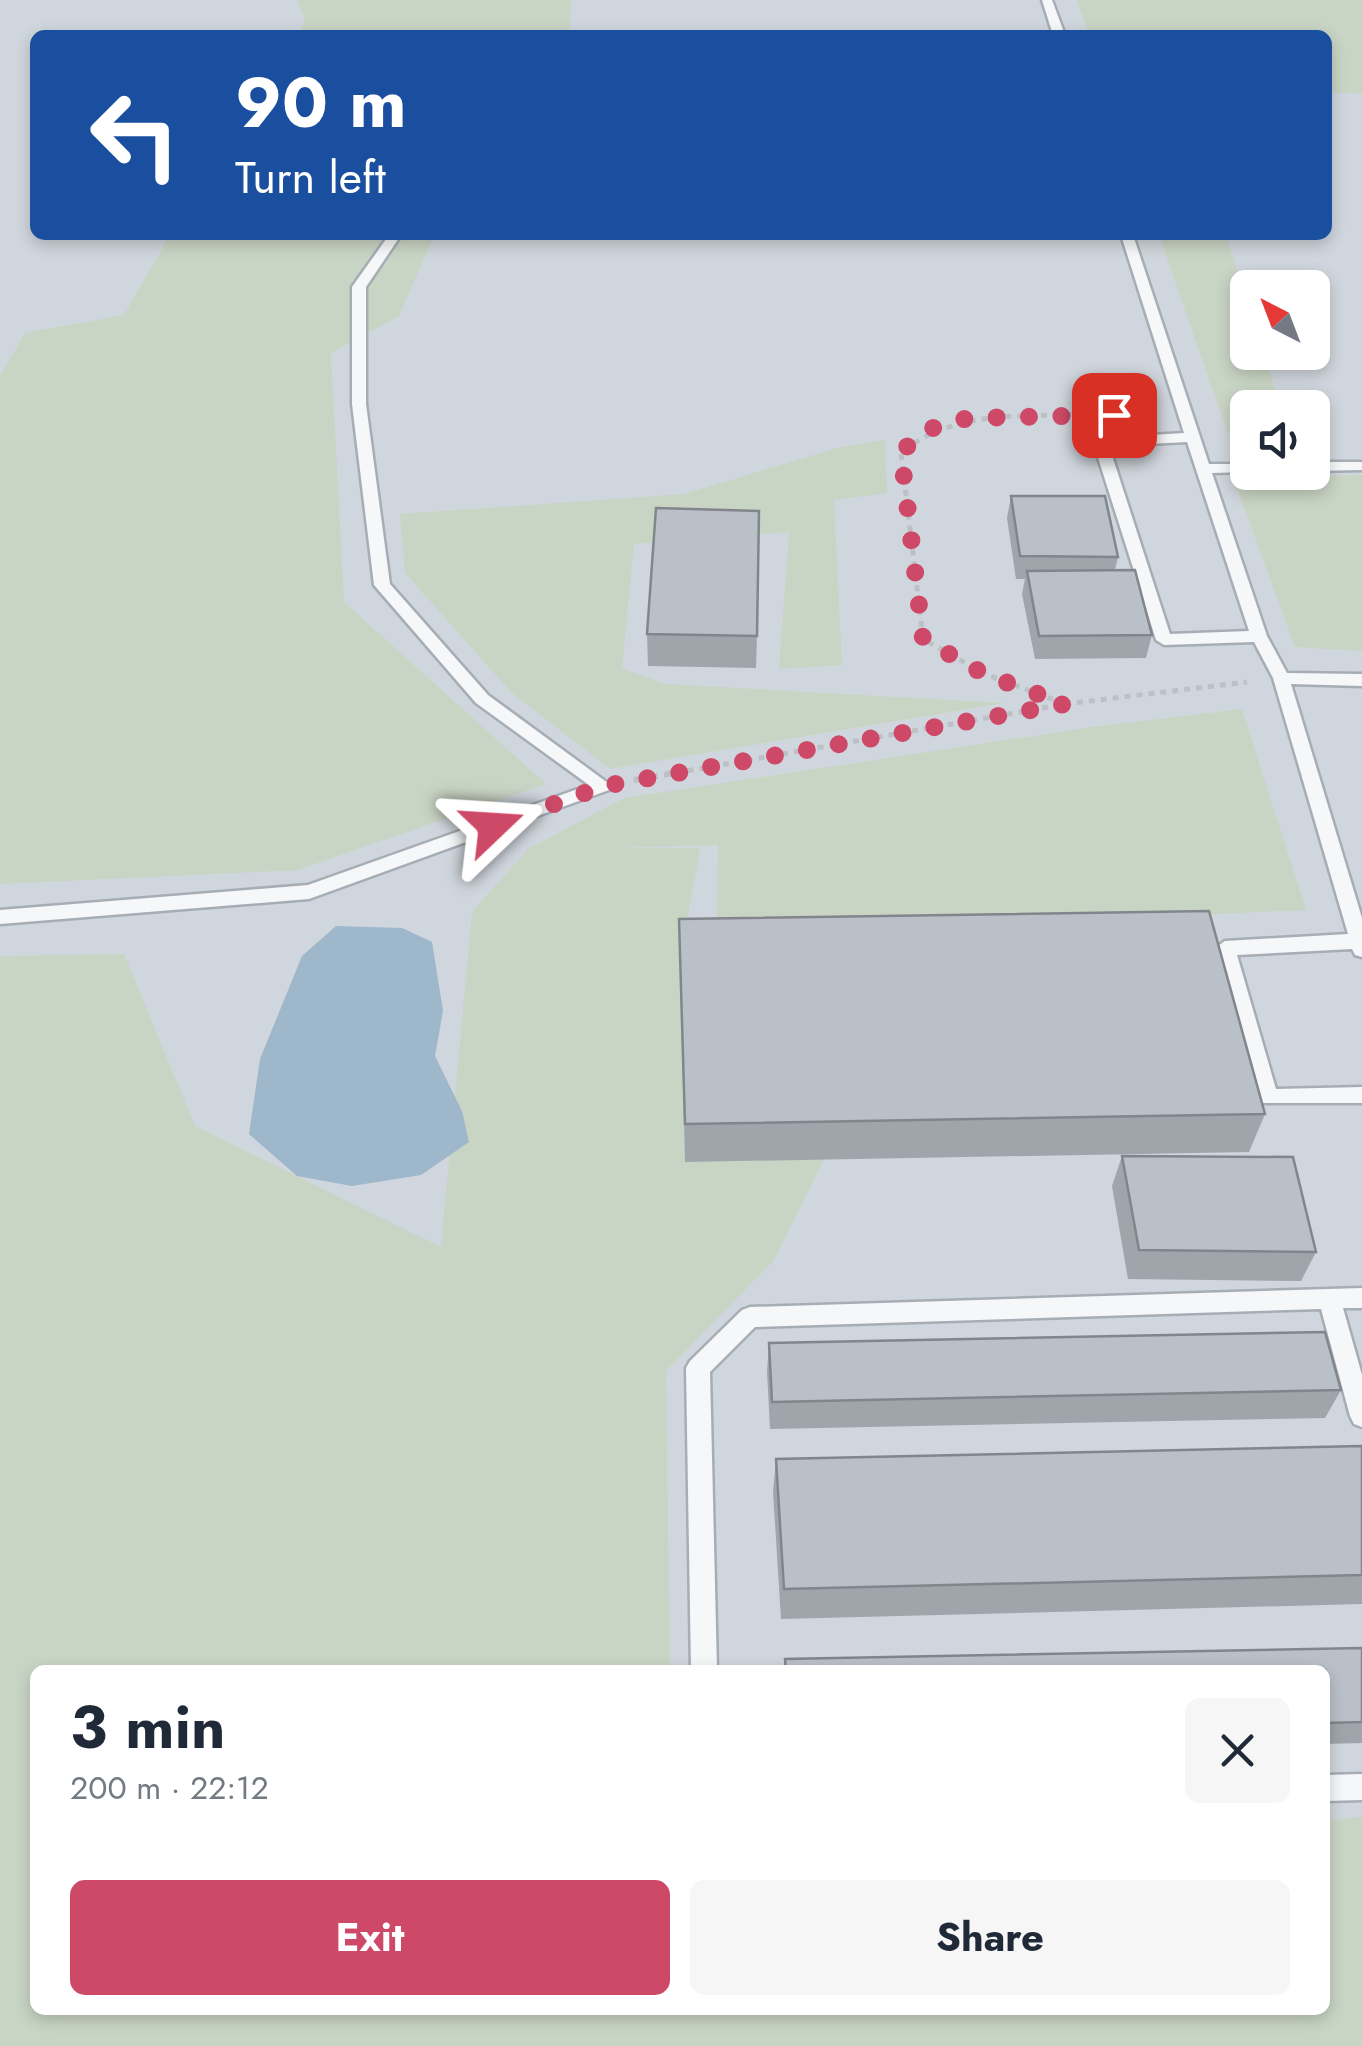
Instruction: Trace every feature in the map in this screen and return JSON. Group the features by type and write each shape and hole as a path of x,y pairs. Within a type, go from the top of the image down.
{"lane":[{"path":"1048,0 1057,30"},
{"path":"392,240 359,287 359,404 382,585 482,699 604,786"},
{"path":"1129,240 1259,636 1281,678 1360,945 1226,948 1268,1097 1362,1095"},
{"path":"1194,437 1100,442 1164,640 1259,636"},
{"path":"1330,467 1362,466"},
{"path":"1203,469 1230,468"},
{"path":"1281,678 1362,680"},
{"path":"0,917 309,892 604,786"},
{"path":"704,1665 698,1368 750,1317 1362,1298"},
{"path":"1329,1300 1362,1416"},
{"path":"1330,1788 1362,1787"}],"path":[{"path":"1065,704 984,674 923,639 901,452 926,430 968,418 1088,415"},
{"path":"604,786 1065,704 1281,678"}],"shaded area":[{"path":"0,0 1362,0 1362,2046 0,2046"}],"green space":[{"path":"297,0 571,0 570,30 300,30 305,18"},
{"path":"1077,0 1362,0 1362,93 1332,93 1332,30 1087,30"},
{"path":"167,240 432,240 399,316 331,353 344,602 546,784 297,870 0,884 0,376 25,333 124,315"},
{"path":"1161,240 1228,240 1237,270 1230,270 1230,370 1269,370 1275,390 1230,390 1230,439"},
{"path":"885,440 887,493 834,500 842,665 779,669 789,532 634,544 622,669 666,684 1005,703 610,769 512,693 405,573 400,514 684,494 837,448"},
{"path":"1330,475 1362,475 1362,651 1295,647 1238,490 1330,490"},
{"path":"1242,709 1306,910 717,936 718,845 612,848 700,848 680,960 824,1159 774,1260 666,1371 670,1665 30,1665 30,2015 1330,2015 1330,1820 1362,1817 1362,2046 0,2046 0,956 124,954 195,1126 441,1247 472,912 528,849 624,798 1093,727"}],"water":[{"path":"336,926 402,928 432,942 443,1011 435,1056 462,1111 469,1142 421,1175 352,1186 297,1176 249,1134 260,1059 302,956"}],"building":[{"path":"1011,496 1105,496 1118,557 1020,556"},
{"path":"656,508 759,511 757,636 647,634"},
{"path":"1135,570 1152,635 1039,636 1027,571"},
{"path":"1209,911 1265,1114 685,1124 679,919"},
{"path":"1122,1156 1293,1157 1316,1252 1139,1250"},
{"path":"1325,1332 1341,1390 772,1402 769,1343"},
{"path":"1362,1446 1362,1575 784,1589 776,1459"},
{"path":"1362,1648 1362,1722 1330,1723 1330,1665 786,1665 785,1659"}],"route":[{"path":"493,826 604,786 1065,704 984,674 923,639 901,452 926,430 968,418 1114,415"}]}
